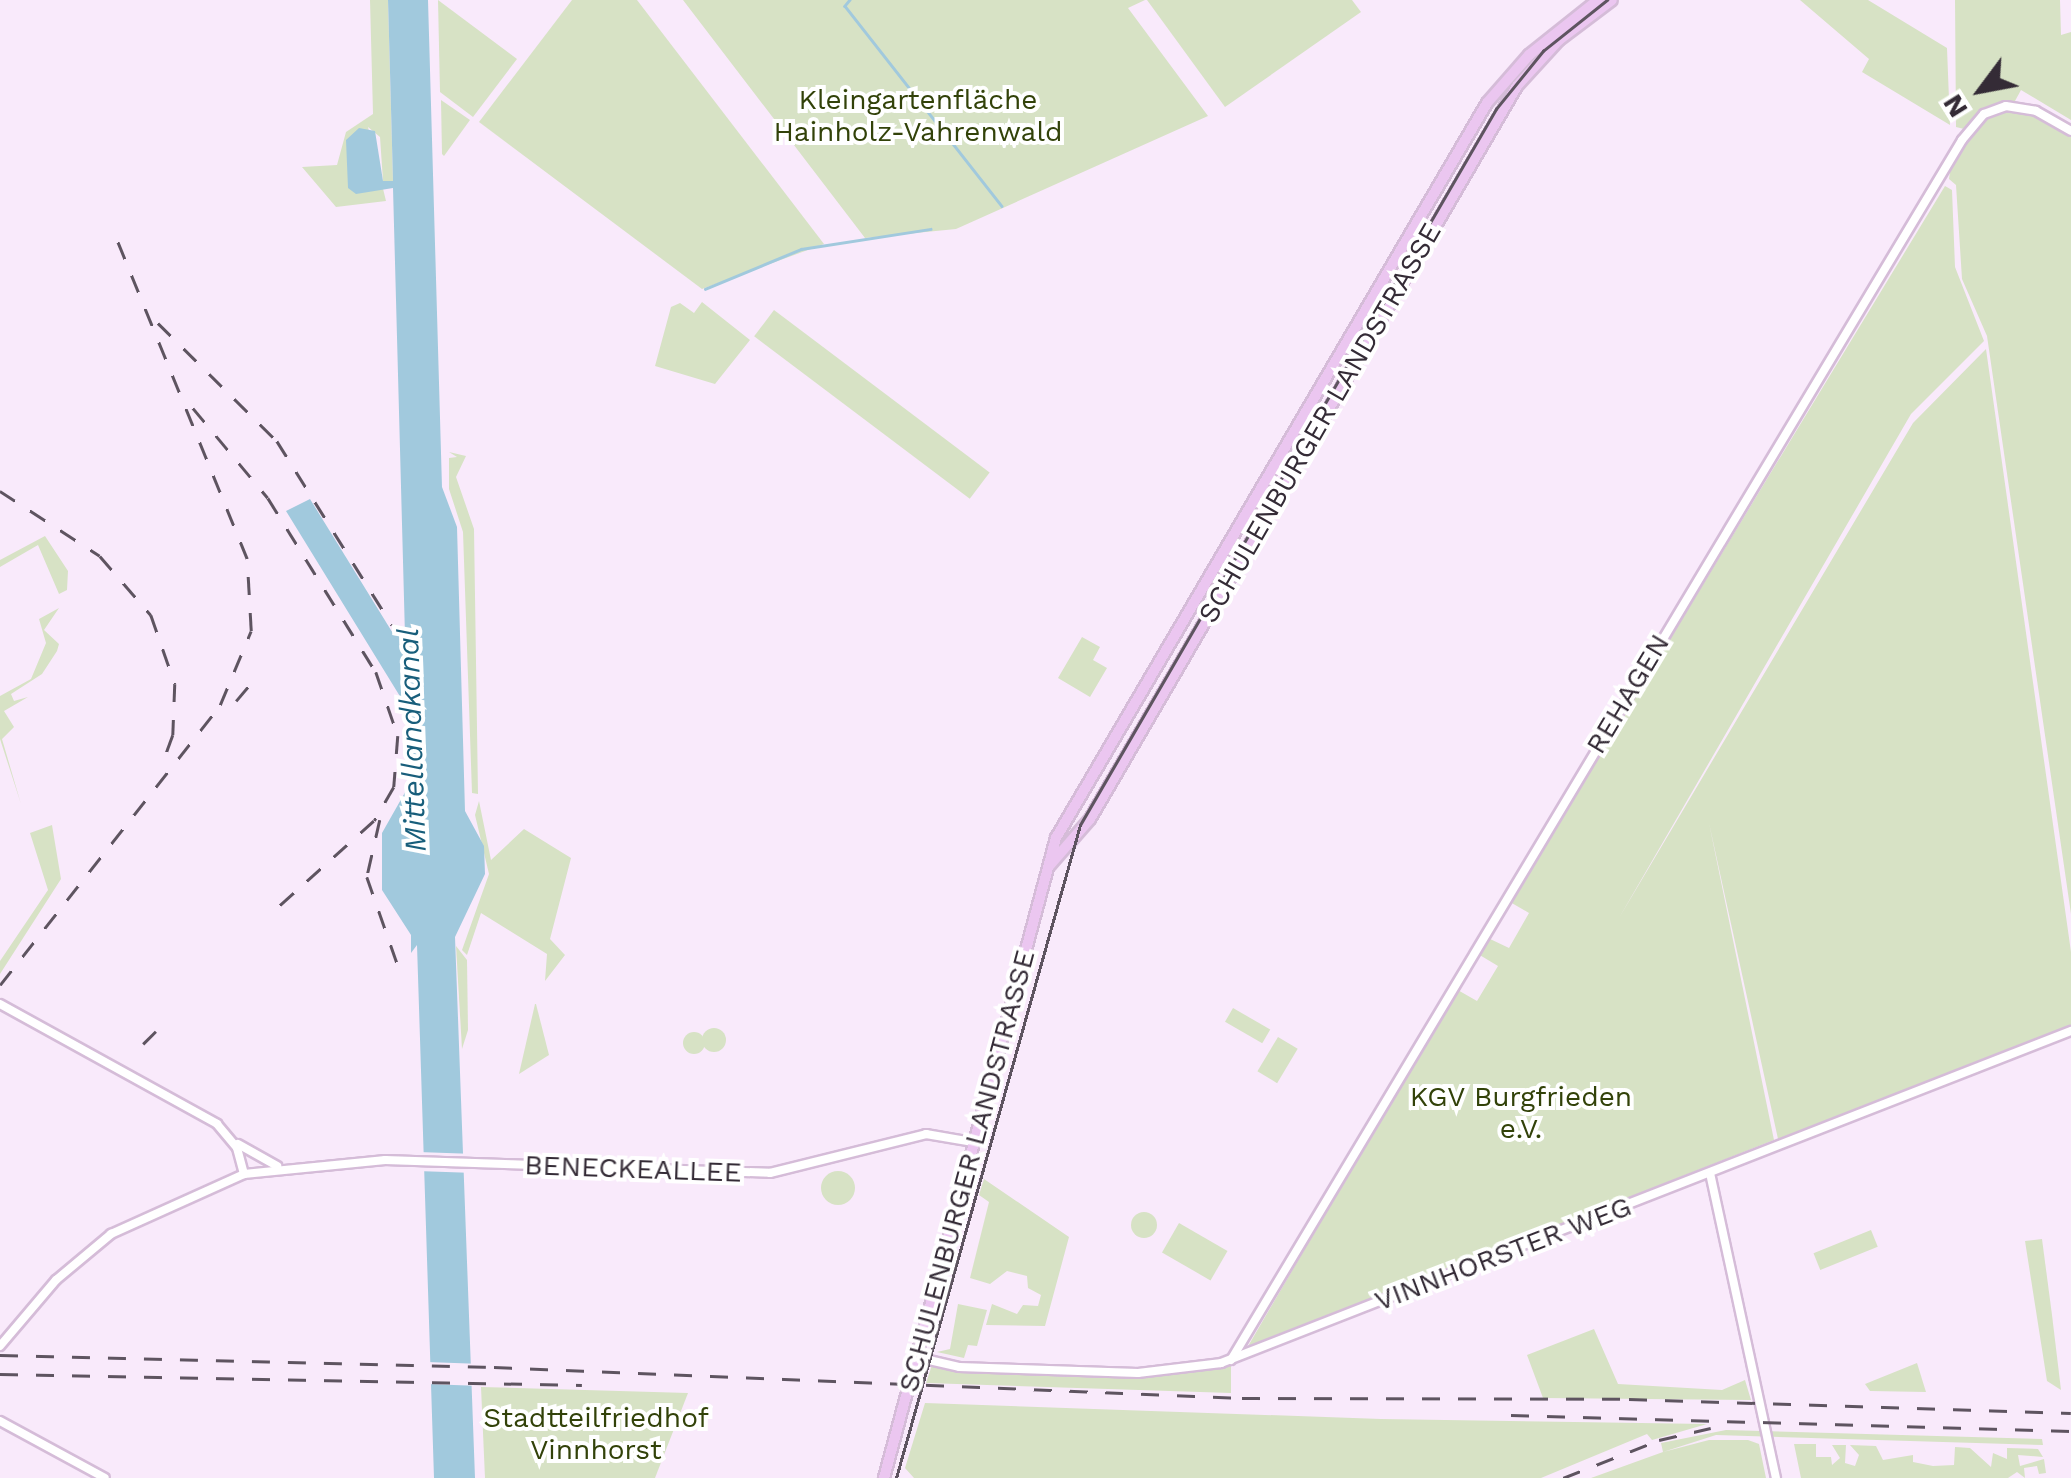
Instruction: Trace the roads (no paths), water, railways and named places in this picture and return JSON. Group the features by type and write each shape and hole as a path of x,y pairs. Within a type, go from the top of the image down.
{"main road":[{"name":"SCHULENBURGER LANDSTRASSE","path":"884,1478 1060,830 1488,104 1529,55 1598,0"},
{"name":"SCHULENBURGER LANDSTRASSE","path":"1050,865 1090,819 1517,86 1560,40 1612,0"}],"street":[{"name":"REHAGEN","path":"1231,1360 1962,140 1984,114 2006,106 2036,111 2071,131"},
{"name":"BENECKEALLEE","path":"0,1004 232,1138 259,1161 287,1167"},
{"name":"VINNHORSTER WEG","path":"916,1357 959,1367 1138,1373 1231,1360 2071,1031"},
{"name":"BENECKEALLEE","path":"0,1346 56,1280 111,1234 244,1174 287,1167 412,1160 770,1173 926,1134 973,1142"},
{"path":"232,1138 244,1174"},
{"path":"1710,1173 1776,1478"},
{"path":"0,1421 105,1478"}],"water":[{"name":"Mittellandkanal","path":"388,0 428,0 442,487 457,527 465,811 484,846 485,874 455,937 475,1478 434,1478 417,945 411,953 411,935 382,890 382,833 412,780 409,711 286,511 310,499 394,635 405,636 393,188 356,194 348,188 346,140 359,128 375,131 383,181 393,181"}],"waterway":[{"path":"850,0 845,6 1002,206"},
{"path":"705,289 801,249 930,229"}],"tram line":[{"path":"896,1478 1080,825 1496,109 1543,51 1607,0"}],"railway":[{"path":"0,985 220,705 251,631 247,559 117,241"},
{"path":"158,323 277,441 392,625"},
{"path":"193,408 268,498 376,672 398,736 394,787 374,821 275,910"},
{"path":"0,491 100,556 151,615 175,684 173,735 162,766"},
{"path":"236,701 256,677"},
{"path":"380,820 367,877 400,971"},
{"path":"143,1044 156,1031"},
{"path":"0,1355 494,1367 1242,1398 1629,1399 2071,1413"},
{"path":"0,1374 582,1385"},
{"path":"1511,1415 2071,1431"},
{"path":"1563,1478 1659,1440 1711,1428"}],"park label":[{"name":"Kleingartenfläche Hainholz-Vahrenwald","path":"918,116"},
{"name":"KGV Burgfrieden e.V.","path":"1521,1113"},
{"name":"Stadtteilfriedhof Vinnhorst","path":"596,1434"}]}
